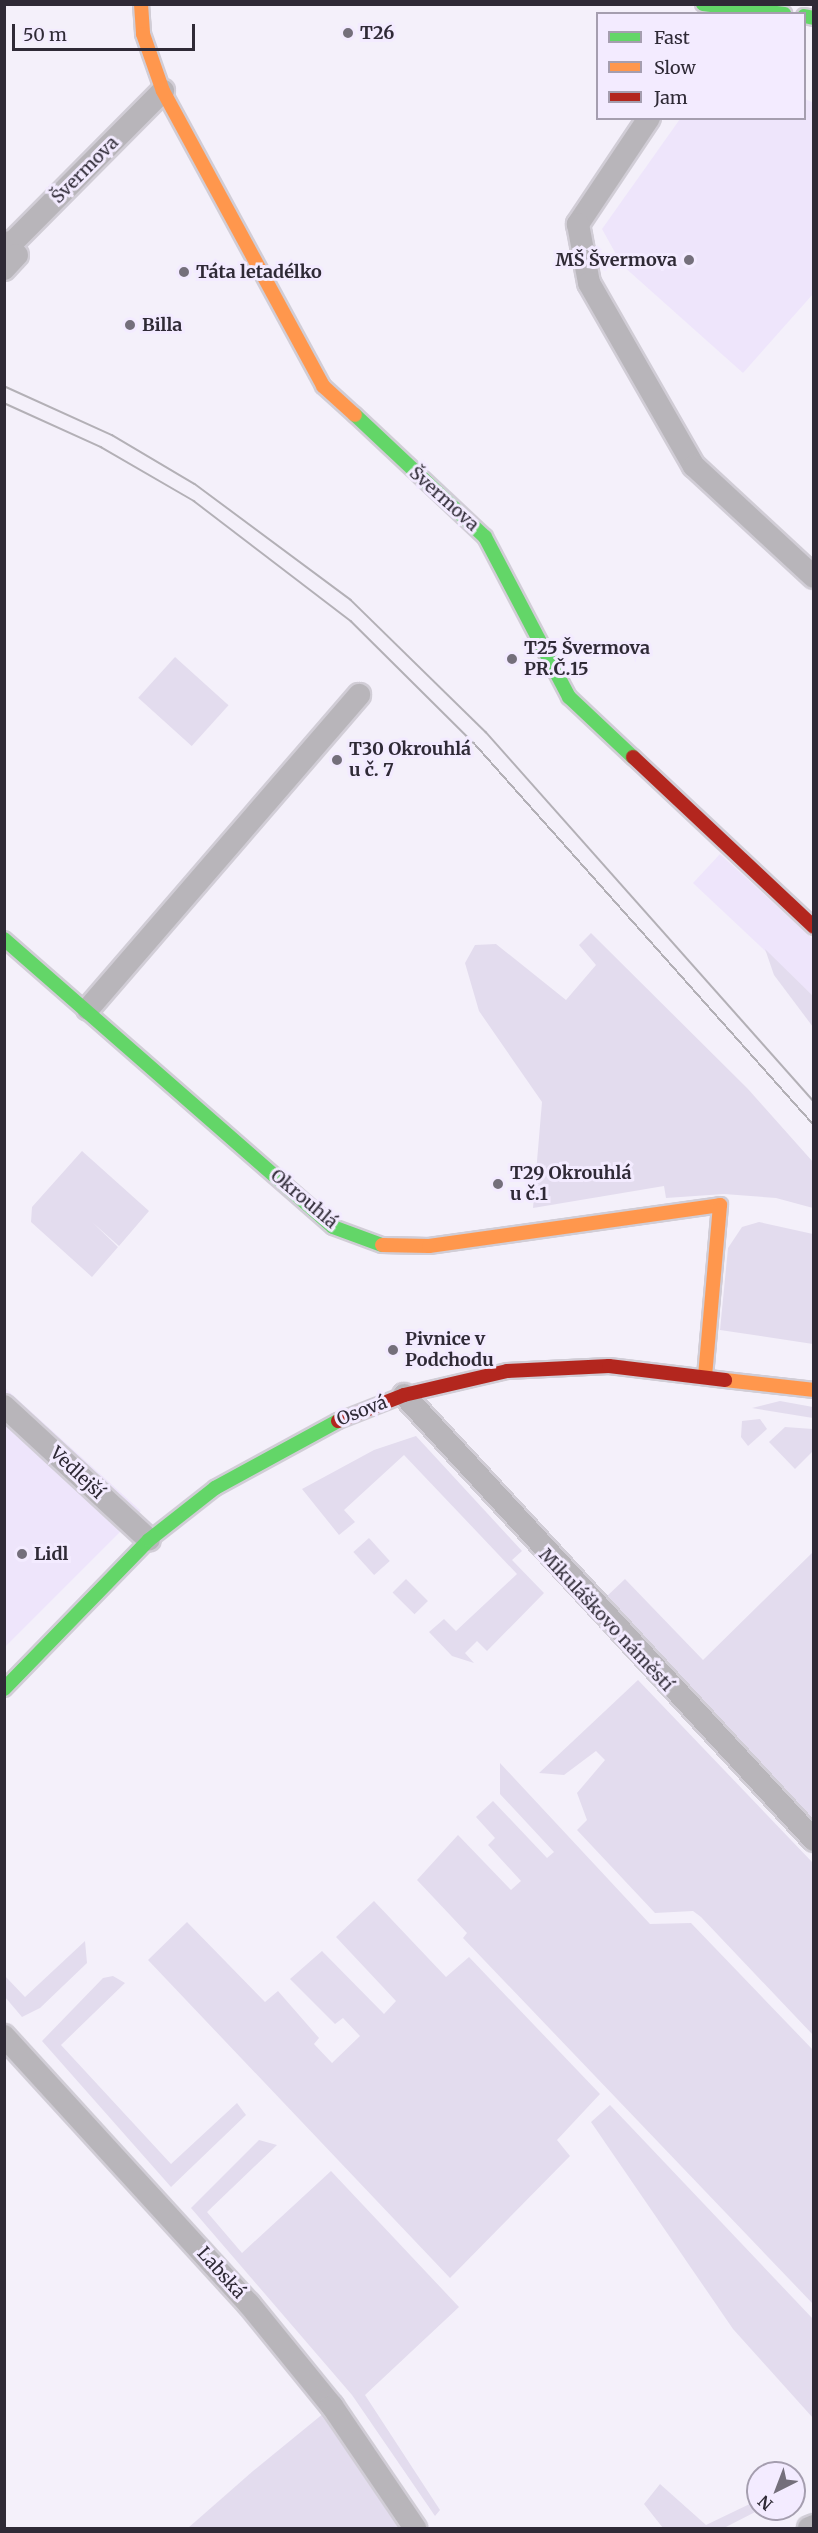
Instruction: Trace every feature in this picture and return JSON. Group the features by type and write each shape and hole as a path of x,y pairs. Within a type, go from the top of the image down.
{"street":[{"name":"Švermova","path":"141,4 143,34 163,91 336,404 485,537 569,697 813,927"},
{"path":"704,5 766,12"},
{"name":"Švermova","path":"9,256 13,242 163,91"},
{"path":"648,120 578,224 589,283 694,466 813,576"},
{"path":"88,1009 359,695"},
{"name":"Okrouhlá","path":"4,939 88,1009 333,1227 386,1246 528,1236 720,1205 705,1376"},
{"name":"Osová","path":"4,1689 149,1540 250,1465 311,1431 404,1395 507,1371 609,1366 813,1390"},
{"name":"Mikuláškovo náměstí","path":"404,1395 714,1735 813,1840"},
{"name":"Vedlejší","path":"4,1407 149,1540"},
{"name":"Labská","path":"4,2036 249,2304 332,2406 415,2529"},
{"path":"809,2529 813,2526"}],"shaded area":[{"path":"806,99 814,103 813,294 743,373 622,265 602,229 679,120 806,120"},
{"path":"175,657 229,705 192,746 138,698"},
{"path":"720,854 813,939 813,996 693,883"},
{"path":"591,933 748,1089 813,1162 813,1208 776,1198 724,1194 666,1198 664,1186 533,1208 542,1102 479,1011 465,963 475,945 496,944 566,1000 596,965 579,945"},
{"path":"765,949 813,996 813,1027 774,975"},
{"path":"82,1151 149,1211 119,1246 92,1222 118,1247 92,1277 31,1222 32,1207"},
{"path":"759,1222 813,1234 813,1344 720,1330 728,1248 742,1227"},
{"path":"5,1388 141,1511 5,1647"},
{"path":"780,1401 813,1407 813,1418 752,1408"},
{"path":"760,1419 767,1429 748,1446 741,1437 742,1421"},
{"path":"785,1427 813,1429 813,1451 795,1469 769,1442"},
{"path":"416,1436 522,1551 512,1560 544,1593 487,1651 477,1641 465,1653 474,1663 452,1656 429,1632 444,1619 456,1631 517,1574 404,1455 344,1510 355,1522 339,1535 302,1489 374,1450"},
{"path":"369,1538 390,1561 374,1575 353,1552"},
{"path":"813,1552 813,1819 605,1598 625,1579 703,1660"},
{"path":"406,1579 428,1601 414,1614 393,1592"},
{"path":"638,1680 813,1863 813,2035 701,1917 693,1911 655,1913 577,1830 587,1820 577,1793 605,1760 596,1751 564,1775 539,1773"},
{"path":"500,1763 650,1924 691,1923 813,2050 813,2304 463,1938 467,1933 417,1880 458,1835 511,1890 521,1881 488,1845 495,1838 476,1817 493,1801 547,1858 554,1852 500,1794"},
{"path":"374,1901 446,1977 469,1957 600,2094 557,2140 570,2156 450,2278 148,1960 187,1922 265,2002 278,1991 319,2038 314,2044 332,2063 360,2036 343,2018 335,2024 290,1979 322,1951 384,2014 396,2001 336,1937"},
{"path":"85,1941 87,1963 40,2008 22,2017 5,1997 5,1976 25,1997"},
{"path":"113,1976 125,1983 61,2045 171,2164 237,2103 246,2115 171,2187 42,2041 103,1978"},
{"path":"610,2105 813,2319 813,2418 733,2329 591,2122"},
{"path":"259,2140 277,2145 207,2212 242,2253 331,2171 459,2307 365,2395 440,2510 435,2516 352,2395 191,2208"},
{"path":"324,2413 401,2528 188,2528 253,2471"},
{"path":"660,2484 706,2525 746,2506 746,2517 724,2528 663,2528 644,2504"}],"tram line":[{"path":"4,386 112,435 195,484 351,600 486,732 814,1101"},
{"path":"4,403 101,447 194,501 351,621 474,743 814,1125"}],"traffic: fast":[{"path":"703,4 768,12"},
{"path":"806,16 814,18"},
{"path":"355,415 485,537 569,697 633,757"},
{"path":"4,939 333,1227 382,1245"},
{"path":"4,1689 149,1540 215,1488 338,1421"}],"traffic: slow":[{"path":"141,4 143,34 163,91 323,386 355,415"},
{"path":"382,1245 429,1246 720,1205 705,1376"},
{"path":"725,1380 814,1390"}],"traffic: jam":[{"path":"633,757 814,927"},
{"path":"338,1421 404,1395 507,1371 609,1366 725,1380"}],"place":[{"name":"T26","path":"348,33"},
{"name":"MŠ Švermova","path":"689,260"},
{"name":"Táta letadélko","path":"184,272"},
{"name":"Billa","path":"130,325"},
{"name":"T25 Švermova PR.Č.15","path":"512,659"},
{"name":"T30 Okrouhlá u č. 7","path":"337,760"},
{"name":"T29 Okrouhlá u č.1","path":"498,1184"},
{"name":"Pivnice v Podchodu","path":"393,1350"},
{"name":"Lidl","path":"22,1554"}]}
